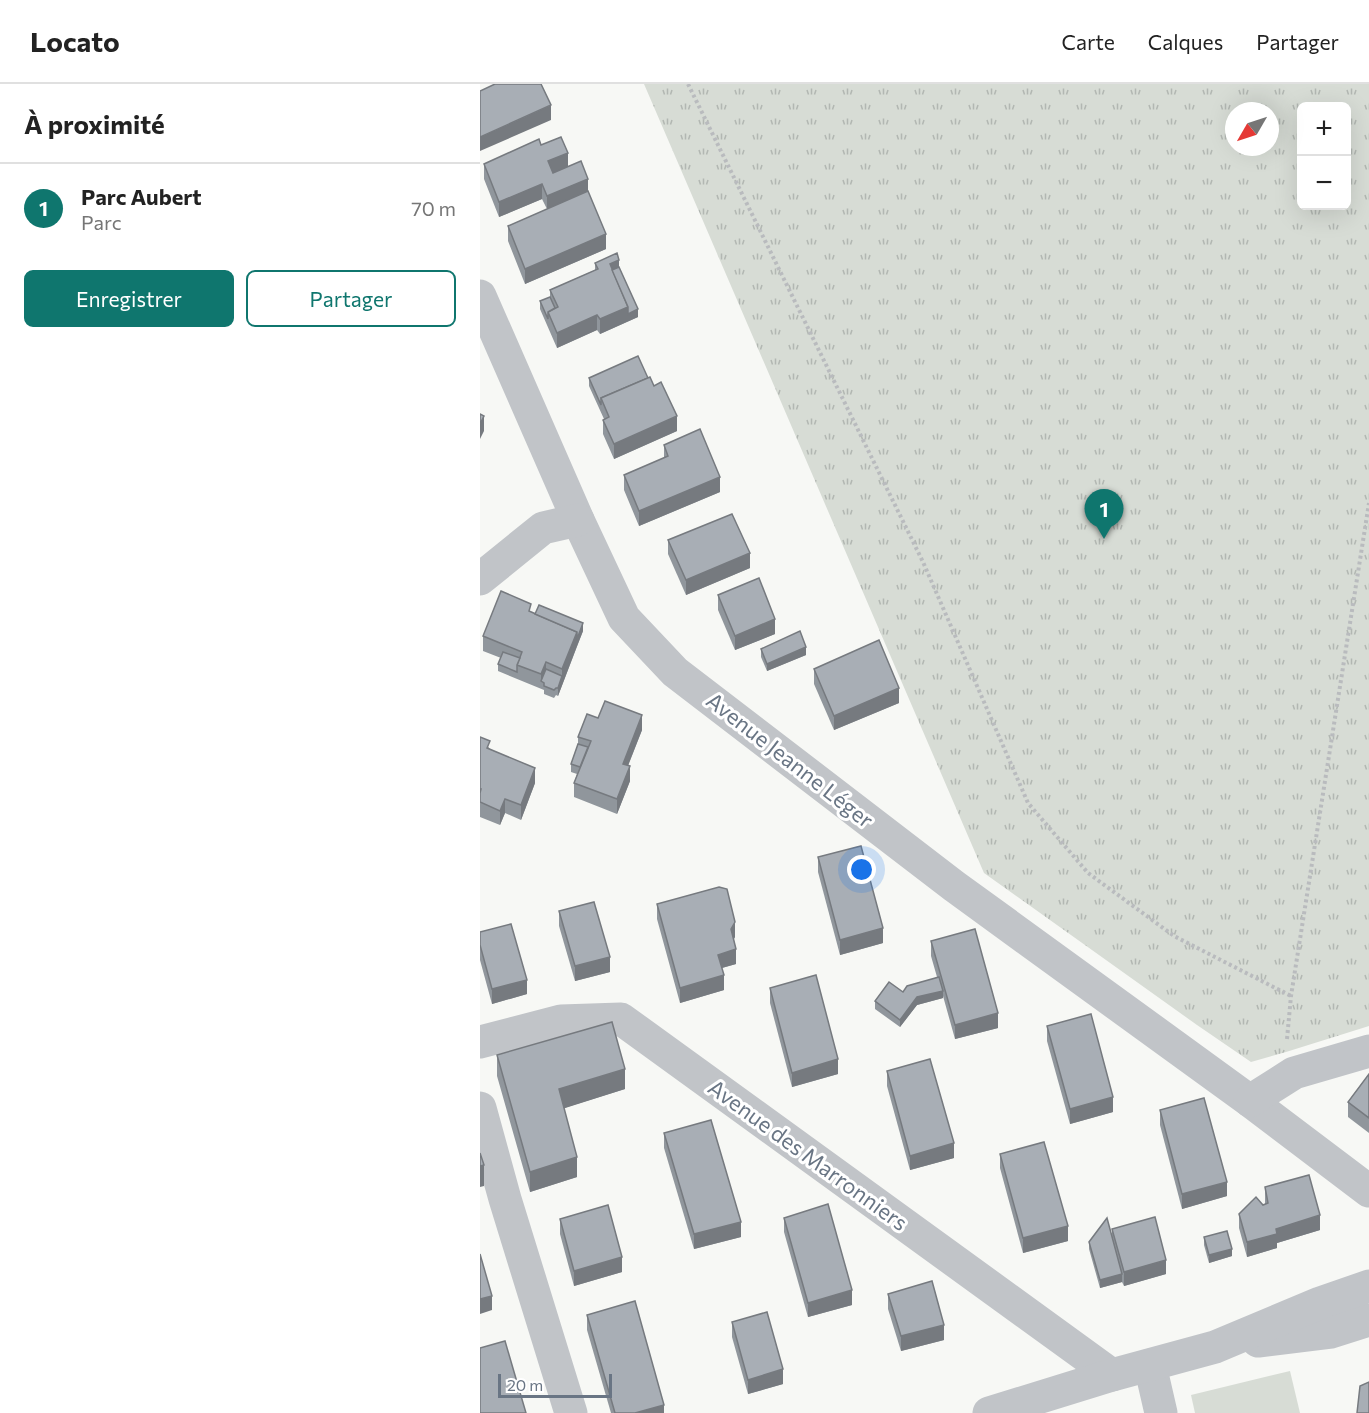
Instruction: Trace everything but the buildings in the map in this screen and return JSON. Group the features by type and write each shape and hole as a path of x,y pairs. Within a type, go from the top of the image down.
{"street":[{"name":"Avenue Jeanne Léger","path":"480,296 578,520 624,618 675,672 963,893 1250,1101 1369,1191"},
{"path":"480,579 543,528 578,520"},
{"name":"Avenue des Marronniers","path":"480,1042 561,1021 621,1019 1112,1375"},
{"path":"1250,1101 1294,1073 1369,1051"},
{"path":"480,1108 492,1203 571,1413"},
{"path":"989,1413 1112,1375 1215,1347 1320,1303 1369,1286"},
{"path":"1215,1347 1331,1332 1369,1320"},
{"path":"1150,1365 1161,1413"}],"path":[{"path":"688,84 923,562 1028,803 1088,873 1174,936 1291,996 1369,503"}],"green space":[{"path":"644,84 1369,84 1369,1026 1251,1062 984,873"},
{"path":"1290,1371 1300,1413 1195,1413 1191,1395"}],"place":[{"name":"Parc Aubert","path":"1104,539"}]}
